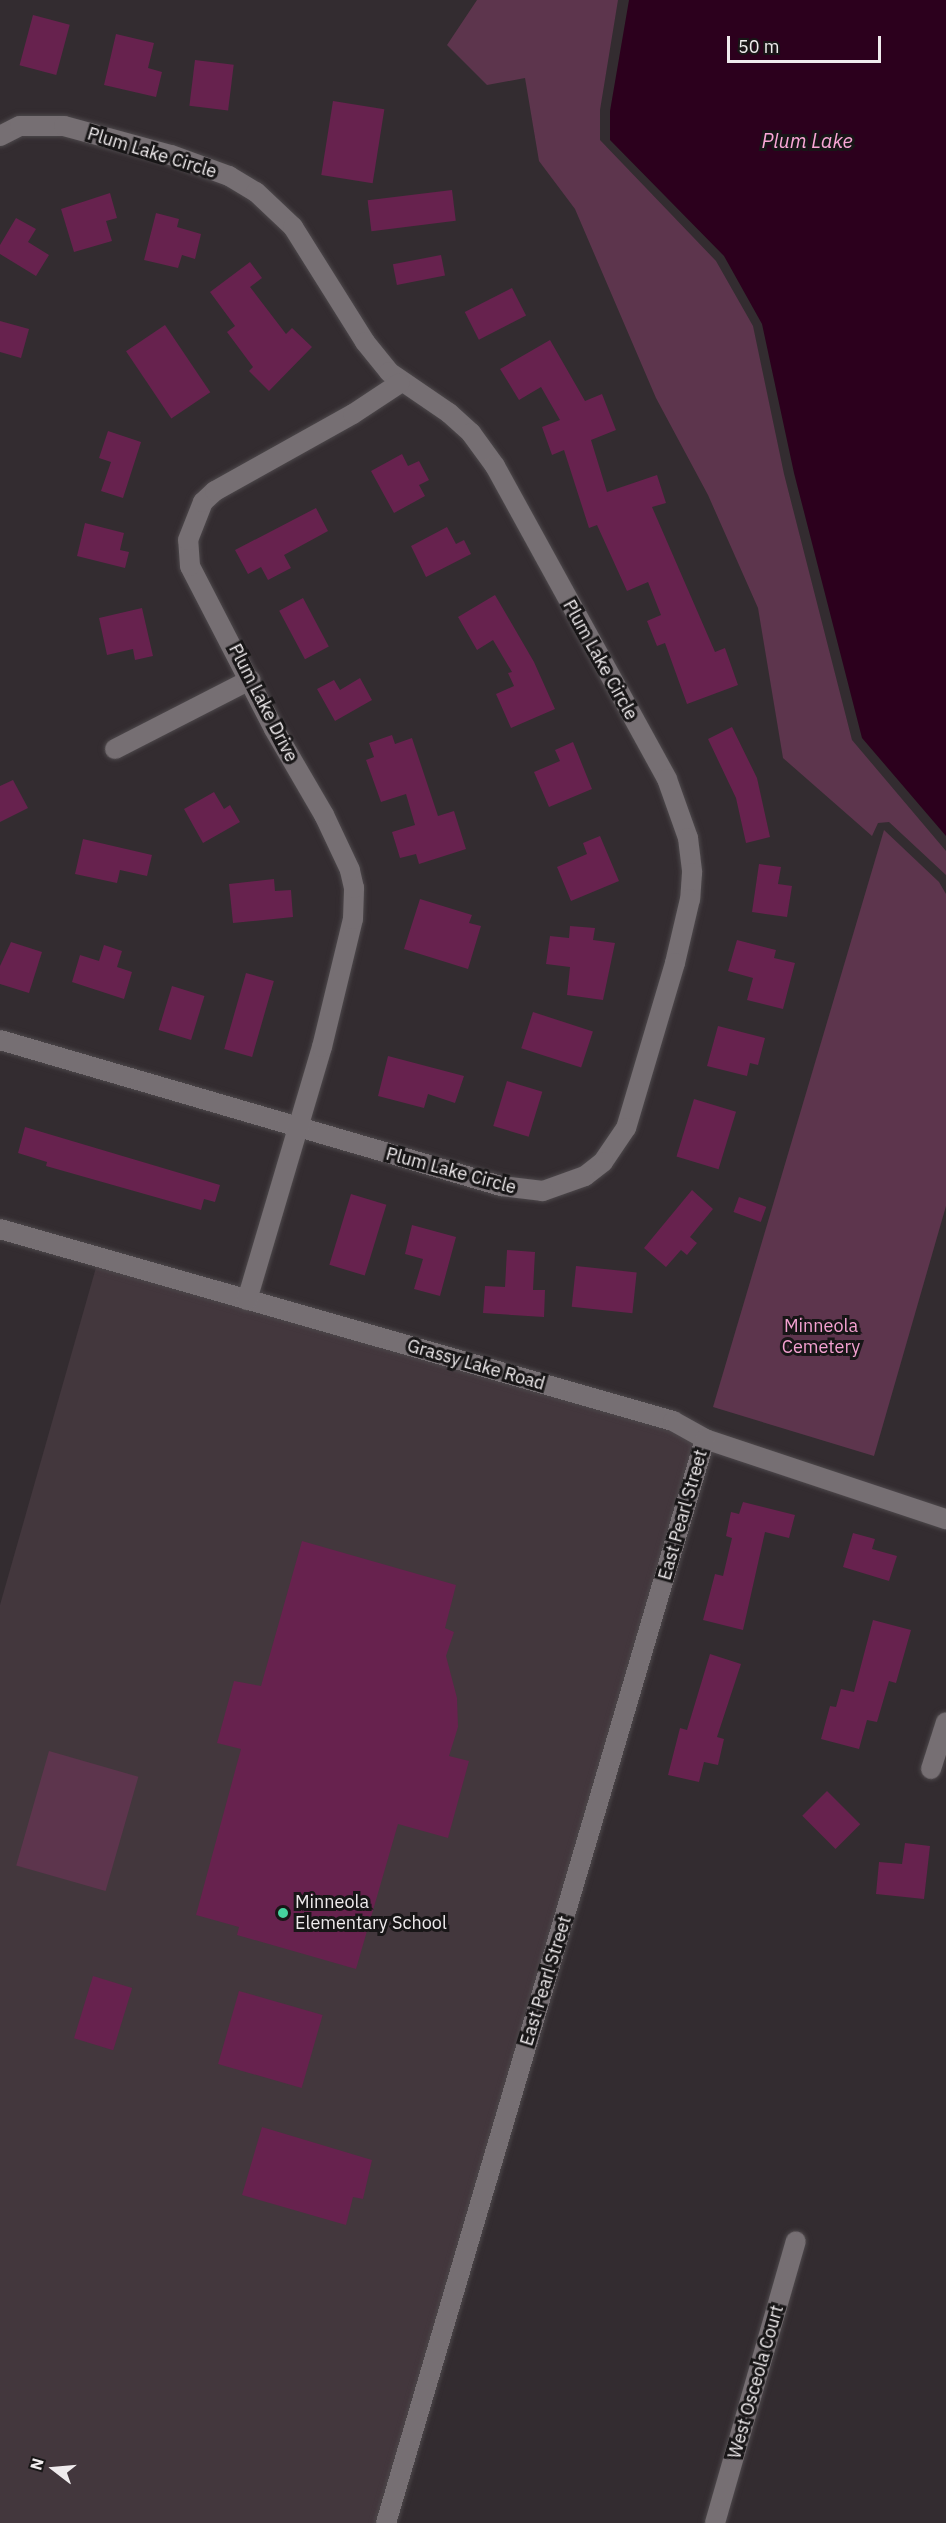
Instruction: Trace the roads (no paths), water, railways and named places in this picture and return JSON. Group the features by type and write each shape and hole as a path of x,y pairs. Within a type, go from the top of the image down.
{"street":[{"name":"Plum Lake Circle","path":"0,136 20,126 64,126 171,155 229,177 256,192 293,227 364,342 400,383 449,413 471,433 495,466 676,799 688,838 690,899 626,1128 603,1162 585,1176 565,1186 527,1192 0,1040"},
{"name":"Plum Lake Drive","path":"299,1128 353,919 354,888 350,870 324,815 190,566 192,523 203,502 215,490 353,414 400,383"},
{"path":"115,749 250,680"},
{"path":"248,1300 299,1128"},
{"name":"Grassy Lake Road","path":"0,1228 673,1421 705,1439 946,1519"},
{"name":"East Pearl Street","path":"386,2523 705,1439"},
{"path":"931,1769 946,1722"},
{"name":"West Osceola Court","path":"715,2523 796,2241"}],"water":[{"name":"Plum Lake","path":"629,0 946,0 946,836 862,738 794,473 762,324 724,256 610,140 610,111"}],"place":[{"name":"Minneola Elementary School","path":"283,1913"}],"park label":[{"name":"Minneola Cemetery","path":"821,1337"}]}
